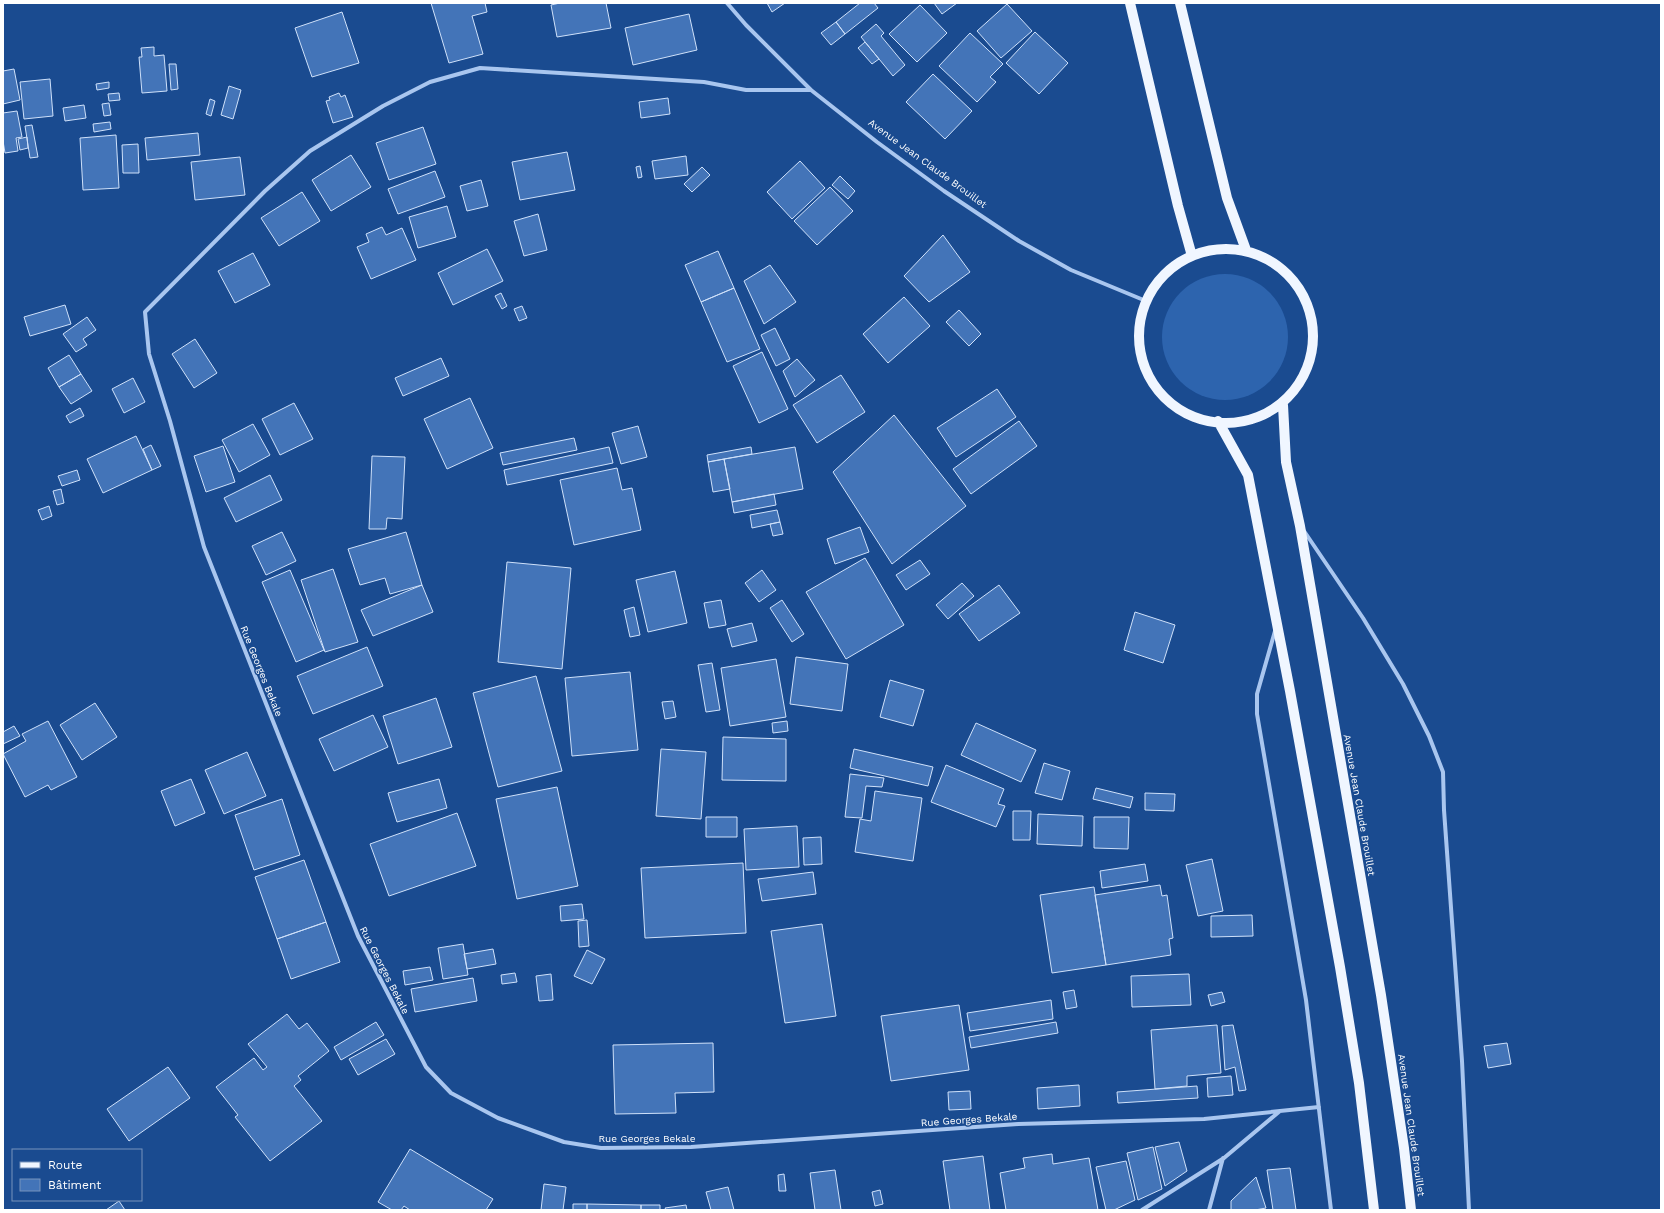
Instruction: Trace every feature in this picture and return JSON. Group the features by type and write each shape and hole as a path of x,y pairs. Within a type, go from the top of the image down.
{"main road":[{"path":"1130,3 1174,191 1192,256"},
{"path":"1180,3 1228,198 1246,250"},
{"path":"1214,250 1246,250 1274,263 1294,282 1308,305 1313,332 1310,359 1299,383 1283,405 1259,416 1234,422 1218,421 1185,413 1164,397 1149,376 1140,352 1139,326 1146,301 1156,283 1170,269 1192,256 1214,250"},
{"name":"Avenue Jean Claude Brouillet","path":"1283,405 1286,462 1300,526 1381,995 1404,1148 1411,1210"},
{"path":"1218,421 1248,475 1343,982 1359,1083 1374,1210"}],"street":[{"name":"Avenue Jean Claude Brouillet","path":"727,3 746,25 811,90 877,142 944,191 1019,241 1071,270 1146,301"},
{"name":"Rue Georges Bekale","path":"811,90 746,90 704,82 480,68 430,82 383,106 310,151 265,191 145,312 149,354 204,547 358,936 426,1067 451,1093 498,1118 564,1142 602,1148 690,1147 1018,1124 1204,1119 1319,1107"},
{"path":"1300,526 1363,618 1403,684 1428,736 1443,772 1444,810 1462,1061 1469,1210"},
{"path":"1277,624 1257,694 1257,714 1306,1000 1331,1210"},
{"path":"1142,1210 1224,1158 1280,1111"},
{"path":"1209,1210 1224,1158"}],"shaded area":[{"path":"1231,274 1243,276 1255,281 1270,292 1281,307 1286,319 1288,337 1286,355 1281,367 1270,382 1255,393 1243,398 1219,400 1207,398 1195,393 1180,382 1169,367 1164,355 1162,331 1164,319 1169,307 1180,292 1195,281 1207,276"}],"building":[{"path":"431,3 485,3 487,12 472,16 483,54 449,63"},
{"path":"560,3 606,3 611,28 557,37 551,5"},
{"path":"767,3 785,3 772,12"},
{"path":"860,3 874,3 878,8 845,34 836,22"},
{"path":"934,3 957,3 942,14"},
{"path":"1007,4 1032,31 1001,58 977,31"},
{"path":"920,5 947,33 917,62 889,34"},
{"path":"342,12 359,63 312,77 295,28"},
{"path":"689,14 697,50 633,65 625,28"},
{"path":"836,22 845,34 831,45 821,33"},
{"path":"876,24 884,33 881,36 905,65 893,76 861,37"},
{"path":"1035,32 1068,63 1039,94 1006,63"},
{"path":"970,33 1003,64 990,77 996,82 977,102 939,66"},
{"path":"865,42 879,59 872,64 858,48"},
{"path":"154,47 154,56 164,55 167,91 142,93 139,57 142,57 141,48"},
{"path":"169,64 176,64 178,89 171,90"},
{"path":"14,69 20,100 3,104 3,71"},
{"path":"933,74 972,111 945,139 906,102"},
{"path":"50,79 53,116 24,119 20,82"},
{"path":"109,82 109,88 97,90 96,84"},
{"path":"229,86 241,90 233,119 221,115"},
{"path":"119,93 120,100 109,101 108,94"},
{"path":"339,93 341,97 345,95 353,117 333,123 326,101 330,100 329,97"},
{"path":"668,98 670,114 641,118 639,102"},
{"path":"210,99 215,101 211,116 206,114"},
{"path":"109,103 111,115 104,116 102,104"},
{"path":"84,105 86,118 65,121 63,108"},
{"path":"17,111 22,137 16,138 18,151 5,153 3,141 3,113"},
{"path":"110,122 111,129 94,132 93,124"},
{"path":"32,125 38,157 30,158 25,126"},
{"path":"423,127 436,164 389,180 376,143"},
{"path":"198,133 200,155 147,160 145,138"},
{"path":"116,135 119,188 83,190 80,138"},
{"path":"27,137 28,148 20,150 18,139"},
{"path":"138,144 139,173 123,173 122,145"},
{"path":"567,152 575,190 520,200 512,162"},
{"path":"351,155 371,187 331,211 312,180"},
{"path":"686,156 688,175 655,179 652,161"},
{"path":"240,157 245,195 195,200 191,162"},
{"path":"800,161 825,188 792,219 767,192"},
{"path":"640,166 642,177 638,178 636,167"},
{"path":"702,167 710,175 692,192 684,184"},
{"path":"435,171 445,197 398,214 388,189"},
{"path":"840,176 855,191 848,199 832,185"},
{"path":"481,180 488,206 467,211 460,186"},
{"path":"830,187 853,211 817,245 794,221"},
{"path":"302,192 320,221 279,246 261,218"},
{"path":"447,206 456,237 418,248 409,217"},
{"path":"538,214 547,250 524,256 514,221"},
{"path":"382,227 386,235 402,228 416,260 371,279 357,247 369,242 366,234"},
{"path":"943,235 970,272 929,302 904,276"},
{"path":"487,249 503,281 453,305 438,273"},
{"path":"718,251 734,288 701,302 685,265"},
{"path":"253,253 270,285 235,303 218,271"},
{"path":"770,265 796,302 764,324 744,281"},
{"path":"734,288 760,349 727,362 701,302"},
{"path":"501,293 507,306 502,309 495,296"},
{"path":"904,297 930,326 888,363 863,334"},
{"path":"65,305 71,324 30,336 24,317"},
{"path":"522,306 527,318 519,321 514,309"},
{"path":"959,310 981,334 969,346 946,322"},
{"path":"87,317 96,330 83,339 87,345 76,352 63,334"},
{"path":"775,328 790,359 776,366 761,335"},
{"path":"195,339 217,373 194,388 172,354"},
{"path":"762,352 788,409 759,423 733,366"},
{"path":"69,355 81,374 59,387 48,368"},
{"path":"441,358 449,376 403,396 395,378"},
{"path":"797,359 815,380 795,397 783,371"},
{"path":"81,374 92,391 71,404 59,387"},
{"path":"841,375 865,412 817,443 793,405"},
{"path":"133,378 145,402 124,413 112,389"},
{"path":"997,389 1016,417 956,457 937,428"},
{"path":"470,398 493,448 447,469 424,419"},
{"path":"294,403 313,439 280,455 262,419"},
{"path":"80,408 84,416 70,423 66,416"},
{"path":"894,415 966,506 892,564 833,472"},
{"path":"1019,421 1037,446 971,494 953,469"},
{"path":"253,424 270,455 239,472 222,440"},
{"path":"638,426 647,457 621,464 612,433"},
{"path":"136,436 152,470 103,493 87,459"},
{"path":"574,438 577,450 503,465 500,453"},
{"path":"151,445 161,466 152,470 143,449"},
{"path":"223,446 235,482 206,492 194,456"},
{"path":"609,447 613,463 507,485 504,470"},
{"path":"751,447 752,454 708,462 707,455"},
{"path":"795,447 803,489 732,502 724,459"},
{"path":"372,456 405,457 402,519 387,518 386,529 369,529"},
{"path":"724,459 730,489 713,492 708,462"},
{"path":"617,468 622,490 632,488 641,530 574,545 560,480"},
{"path":"77,470 80,480 62,486 58,476"},
{"path":"270,475 282,500 236,522 224,498"},
{"path":"61,489 64,503 57,505 53,491"},
{"path":"774,494 776,505 734,513 732,502"},
{"path":"49,506 52,516 42,520 38,510"},
{"path":"777,510 780,522 752,528 750,515"},
{"path":"780,522 783,534 773,536 770,524"},
{"path":"860,527 869,552 835,564 827,539"},
{"path":"282,532 296,561 266,575 252,546"},
{"path":"406,532 422,585 390,594 385,578 360,585 348,549"},
{"path":"865,558 904,625 846,659 806,592"},
{"path":"920,560 930,574 906,590 896,575"},
{"path":"507,562 571,568 562,669 498,662"},
{"path":"333,569 358,642 325,652 301,580"},
{"path":"290,570 324,650 296,662 262,582"},
{"path":"762,570 776,590 759,602 745,583"},
{"path":"675,571 687,623 648,632 636,580"},
{"path":"962,583 974,596 948,619 936,605"},
{"path":"422,585 433,612 373,636 361,610"},
{"path":"999,585 1020,613 979,641 959,614"},
{"path":"721,600 726,625 709,628 704,603"},
{"path":"782,600 804,634 792,642 770,608"},
{"path":"634,607 640,635 630,637 624,610"},
{"path":"1135,612 1175,625 1163,663 1124,650"},
{"path":"752,623 757,641 732,647 727,629"},
{"path":"367,647 383,686 313,714 297,676"},
{"path":"796,657 848,664 842,711 790,704"},
{"path":"776,659 786,717 730,726 721,668"},
{"path":"712,663 720,710 706,712 698,665"},
{"path":"630,672 638,750 572,756 565,678"},
{"path":"536,676 562,771 498,787 473,693"},
{"path":"890,680 924,690 913,726 880,717"},
{"path":"436,698 452,747 398,764 383,716"},
{"path":"673,701 676,717 665,719 662,702"},
{"path":"95,703 117,737 82,760 60,725"},
{"path":"373,715 388,747 334,771 319,739"},
{"path":"48,721 77,777 51,790 48,785 25,797 3,754 26,741 22,734"},
{"path":"787,721 788,731 773,733 772,723"},
{"path":"976,723 1036,750 1021,782 961,755"},
{"path":"14,726 20,736 3,744 3,732"},
{"path":"723,737 786,739 786,781 722,780"},
{"path":"661,749 706,752 701,819 656,816"},
{"path":"854,749 933,767 928,786 850,768"},
{"path":"247,752 266,796 224,814 205,770"},
{"path":"1044,763 1070,771 1062,800 1035,793"},
{"path":"946,765 1004,789 998,804 1005,806 996,827 931,802"},
{"path":"850,774 884,778 882,787 866,786 862,818 845,817"},
{"path":"191,779 205,813 175,826 161,791"},
{"path":"439,779 447,808 397,822 388,793"},
{"path":"557,787 578,886 517,899 496,799"},
{"path":"1096,788 1133,797 1130,808 1093,799"},
{"path":"875,791 922,798 913,861 855,852 860,819 871,821"},
{"path":"1145,793 1175,794 1174,811 1145,810"},
{"path":"282,799 300,855 254,870 235,815"},
{"path":"1013,811 1031,811 1030,840 1013,840"},
{"path":"457,813 476,866 389,896 370,844"},
{"path":"1038,814 1083,816 1082,846 1037,844"},
{"path":"706,817 737,817 737,837 706,837"},
{"path":"1094,817 1129,817 1128,849 1094,848"},
{"path":"797,826 799,867 746,870 744,829"},
{"path":"821,837 822,864 804,865 803,838"},
{"path":"1212,859 1223,911 1198,916 1186,865"},
{"path":"304,860 326,922 277,939 255,877"},
{"path":"743,863 746,933 645,938 641,868"},
{"path":"1145,864 1148,881 1102,888 1100,871"},
{"path":"813,872 816,894 762,901 758,879"},
{"path":"1160,885 1162,896 1167,895 1173,938 1169,939 1171,955 1106,965 1095,895"},
{"path":"1094,887 1106,965 1052,973 1040,895"},
{"path":"582,904 584,919 561,921 560,906"},
{"path":"1252,915 1253,936 1211,937 1211,916"},
{"path":"587,920 589,946 579,947 578,921"},
{"path":"326,922 340,962 291,979 277,939"},
{"path":"822,924 836,1016 785,1023 771,931"},
{"path":"463,944 468,975 443,979 438,948"},
{"path":"493,949 496,964 467,969 464,954"},
{"path":"587,950 605,959 592,984 574,976"},
{"path":"430,967 433,980 405,985 403,971"},
{"path":"515,973 517,982 502,984 501,975"},
{"path":"551,974 553,1000 539,1001 536,976"},
{"path":"1189,974 1191,1005 1132,1007 1131,976"},
{"path":"473,978 477,1001 415,1012 411,989"},
{"path":"1074,990 1077,1007 1066,1009 1063,992"},
{"path":"1222,992 1225,1002 1211,1006 1208,995"},
{"path":"1051,1000 1053,1019 970,1031 967,1013"},
{"path":"959,1005 969,1070 891,1081 881,1016"},
{"path":"287,1014 299,1029 307,1023 329,1051 298,1076 301,1080 294,1086 322,1121 270,1161 235,1117 238,1115 216,1087 254,1058 263,1070 267,1067 248,1044"},
{"path":"376,1022 384,1035 341,1060 334,1047"},
{"path":"1056,1022 1058,1033 971,1048 969,1037"},
{"path":"1217,1025 1221,1073 1187,1076 1187,1086 1155,1089 1151,1030"},
{"path":"1233,1025 1246,1090 1239,1091 1235,1067 1225,1070 1222,1026"},
{"path":"386,1039 395,1054 358,1075 349,1059"},
{"path":"713,1043 714,1092 675,1093 676,1113 615,1114 613,1045"},
{"path":"1507,1043 1511,1064 1488,1068 1484,1046"},
{"path":"168,1067 190,1098 129,1141 107,1109"},
{"path":"1231,1076 1233,1095 1208,1097 1207,1078"},
{"path":"1079,1085 1080,1106 1038,1109 1037,1088"},
{"path":"1197,1086 1198,1098 1118,1103 1117,1092"},
{"path":"970,1091 971,1109 949,1110 948,1092"},
{"path":"1179,1142 1187,1171 1165,1186 1155,1147"},
{"path":"1153,1147 1162,1189 1138,1200 1127,1153"},
{"path":"410,1149 493,1199 486,1210 410,1210 404,1206 401,1210 392,1210 378,1202"},
{"path":"1052,1154 1053,1164 1089,1158 1098,1210 1006,1210 1000,1173 1025,1168 1023,1158"},
{"path":"983,1156 990,1210 950,1210 943,1161"},
{"path":"1126,1161 1135,1200 1114,1210 1106,1210 1096,1167"},
{"path":"1290,1168 1296,1210 1273,1210 1267,1170"},
{"path":"835,1170 841,1210 815,1210 810,1173"},
{"path":"784,1174 786,1191 779,1191 778,1175"},
{"path":"1256,1177 1266,1208 1255,1210 1231,1210 1231,1201"},
{"path":"544,1184 566,1187 563,1210 541,1210"},
{"path":"728,1187 734,1210 711,1210 706,1192"},
{"path":"880,1190 883,1204 875,1206 872,1192"},
{"path":"119,1201 125,1210 106,1210"},
{"path":"573,1204 587,1204 587,1210 573,1210"},
{"path":"587,1204 641,1205 641,1210 587,1210"},
{"path":"641,1205 660,1205 660,1210 641,1210"},
{"path":"686,1205 687,1210 666,1210 665,1208"}]}
